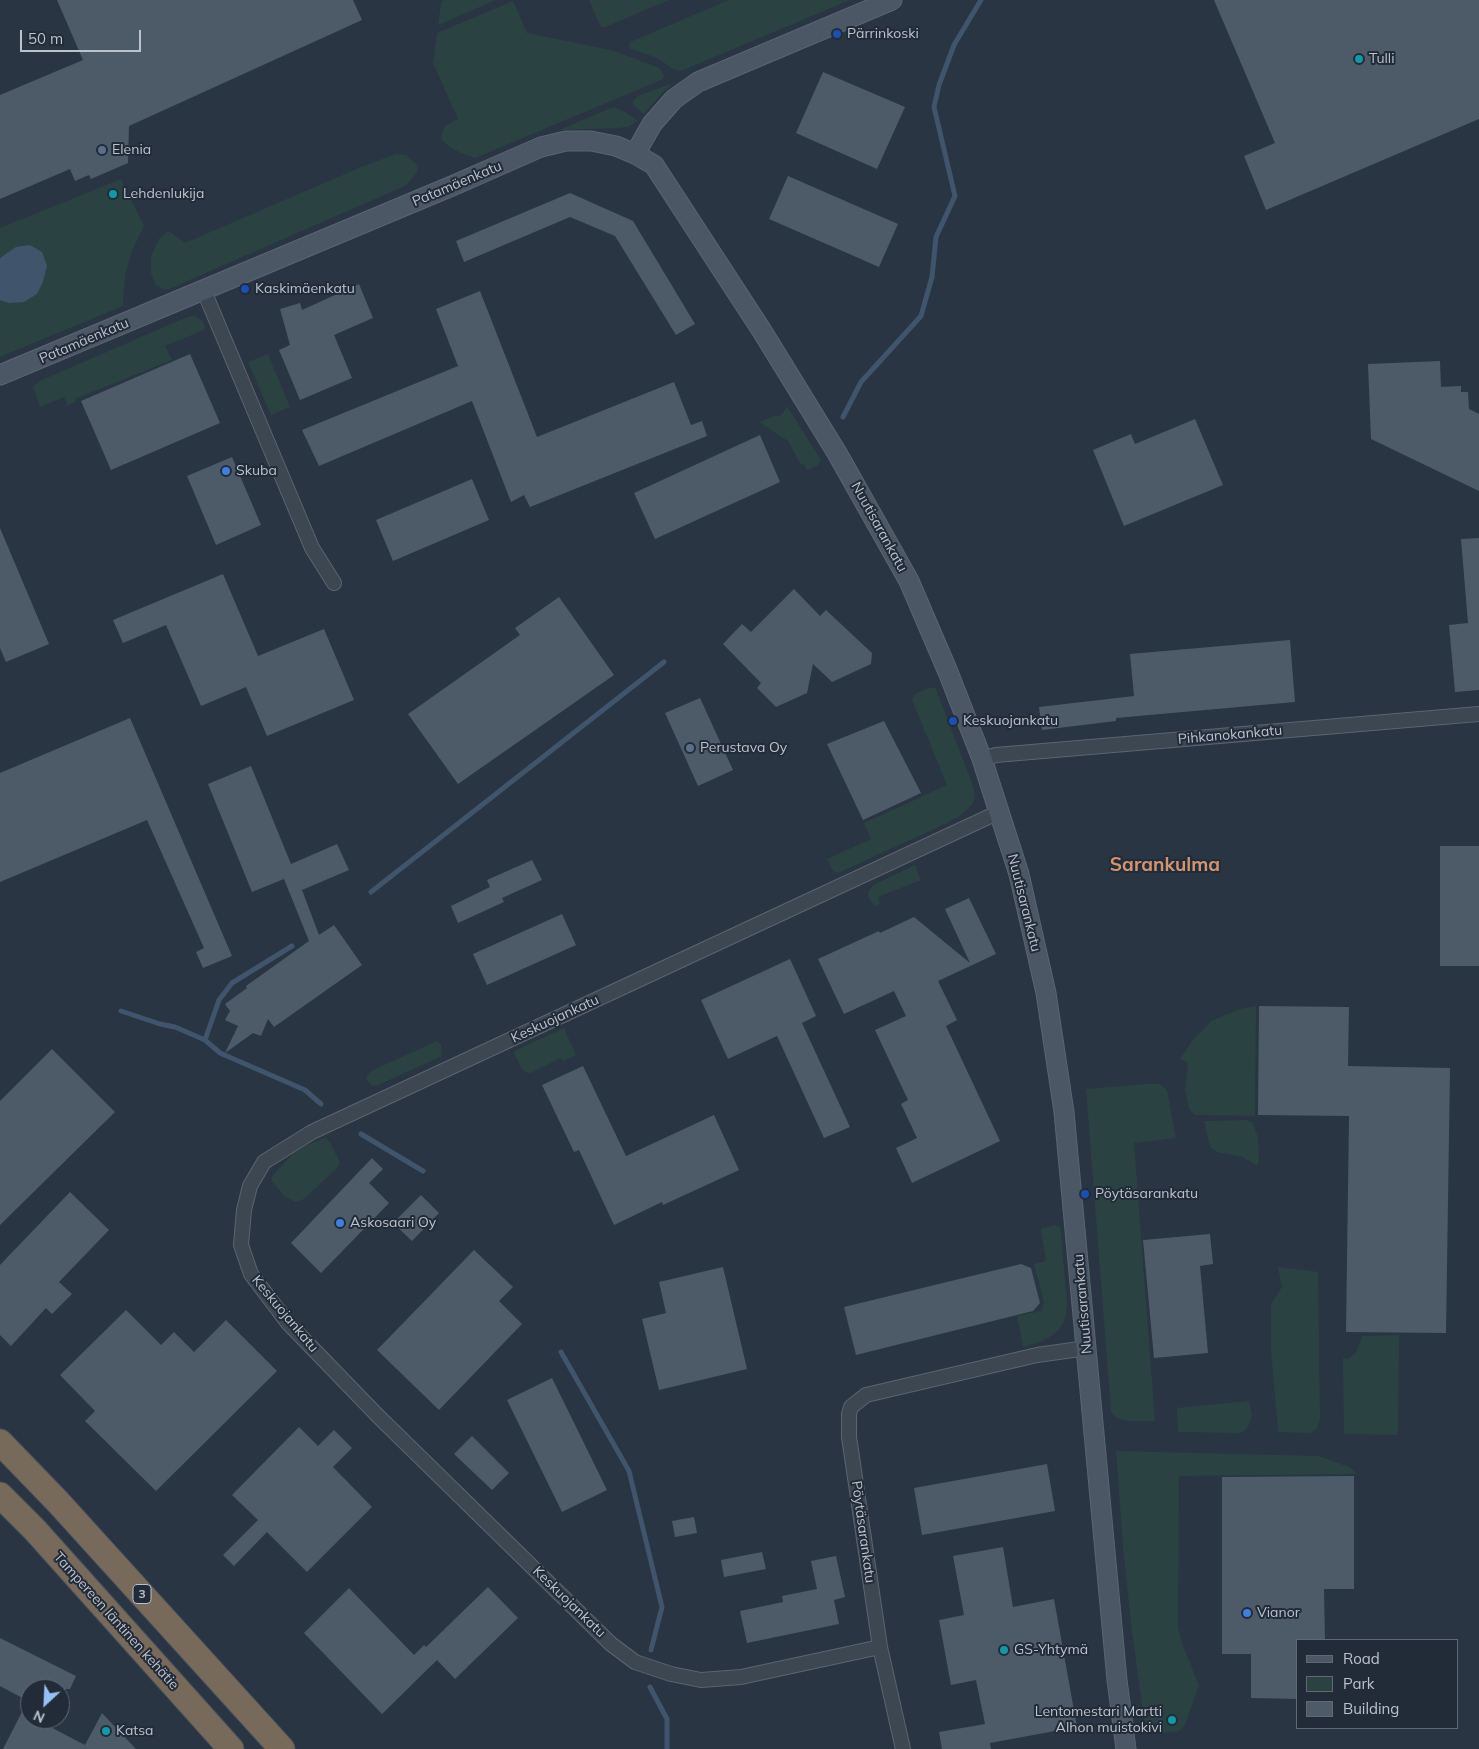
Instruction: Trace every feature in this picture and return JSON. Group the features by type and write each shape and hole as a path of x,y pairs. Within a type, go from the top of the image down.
{"highway":[{"name":"3","path":"0,1442 58,1502 282,1749"},
{"name":"Tampereen läntinen kehätie","path":"0,1495 34,1530 231,1749"}],"main road":[{"path":"636,154 652,124 674,99 698,82 892,0"},
{"name":"Patamäenkatu","path":"0,375 204,291 541,147 566,141 591,140 616,146 636,154"},
{"name":"Nuutisarankatu","path":"636,154 654,165 662,176 762,331 837,453 909,581 948,672 982,760 1019,874 1046,993 1064,1112 1117,1680 1126,1749"}],"street":[{"path":"204,291 312,548 334,583"},
{"name":"Pihkanokankatu","path":"982,760 996,755 1479,714"},
{"name":"Keskuojankatu","path":"880,1647 741,1677 701,1680 671,1674 635,1662 611,1644 378,1416 288,1323 250,1274 240,1245 244,1210 250,1186 264,1162 312,1132 999,812"},
{"name":"Pöytäsarankatu","path":"903,1749 880,1647 849,1437 849,1414 851,1407 866,1395 1037,1356 1087,1348"}],"green space":[{"path":"444,0 496,0 438,25 441,3"},
{"path":"589,0 669,0 601,27"},
{"path":"729,0 850,0 681,71 673,69 657,58 629,48 630,42"},
{"path":"513,1 527,33 615,51 659,68 665,76 661,80 475,158 461,153 451,148 443,141 441,136 445,126 458,119 433,63 437,33"},
{"path":"673,83 644,114 633,105 633,101 638,96"},
{"path":"611,108 625,112 638,121 628,127 559,130"},
{"path":"396,154 406,155 418,166 417,172 407,185 169,289 163,289 155,284 151,273 151,256 159,239 169,231 185,243"},
{"path":"121,179 144,226 132,251 125,275 123,306 0,357 0,228"},
{"path":"195,316 203,321 204,330 165,346 172,360 75,399 76,401 68,406 64,397 40,407 33,386 42,380 187,317"},
{"path":"268,354 290,407 271,415 248,362"},
{"path":"787,406 821,460 818,465 807,470 804,464 801,465 788,441 759,422 773,416 780,416"},
{"path":"931,687 936,689 973,786 975,797 972,805 960,816 943,825 838,873 833,871 827,859 871,839 864,823 947,785 912,700 913,696 917,693"},
{"path":"915,865 921,880 878,897 880,904 874,905 869,899 868,892 873,885"},
{"path":"1256,1006 1255,1116 1195,1115 1189,1109 1185,1090 1188,1063 1180,1059 1192,1041 1211,1021 1240,1009"},
{"path":"564,1028 576,1055 563,1061 561,1058 531,1073 522,1070 514,1053 516,1050"},
{"path":"437,1041 441,1045 442,1056 376,1086 371,1085 367,1080 367,1075 371,1071"},
{"path":"1159,1084 1167,1090 1176,1138 1134,1143 1155,1421 1128,1421 1117,1418 1111,1412 1086,1089"},
{"path":"1246,1120 1252,1122 1258,1137 1259,1160 1257,1166 1243,1157 1217,1152 1210,1147 1204,1121"},
{"path":"325,1138 330,1142 340,1163 338,1167 304,1199 296,1202 285,1197 272,1181 272,1176 293,1154 307,1145"},
{"path":"1055,1225 1060,1227 1061,1234 1067,1302 1066,1316 1061,1327 1053,1335 1040,1342 1023,1347 1017,1316 1041,1311 1044,1302 1034,1264 1046,1261 1041,1229"},
{"path":"1278,1267 1318,1272 1320,1419 1317,1428 1311,1433 1278,1432 1271,1350 1271,1304 1282,1287"},
{"path":"1399,1335 1398,1435 1344,1434 1343,1358 1348,1359 1356,1353 1362,1336"},
{"path":"1249,1401 1252,1414 1249,1425 1241,1433 1178,1432 1177,1408"},
{"path":"1116,1451 1319,1456 1349,1467 1357,1474 1179,1476 1178,1628 1183,1646 1199,1685 1184,1727 1179,1731 1163,1733 1150,1731 1144,1718 1123,1547"}],"water":[{"path":"30,245 42,252 47,266 43,282 37,294 24,302 9,303 0,300 0,258 16,247"}],"building":[{"path":"57,0 353,0 362,20 129,126 128,163 91,179 89,175 75,181 70,169 0,199 0,95 83,60"},
{"name":"Tulli","path":"1214,0 1479,0 1479,119 1266,210 1244,156 1275,143"},
{"path":"823,72 905,107 877,169 796,133"},
{"path":"788,176 898,224 879,267 769,219"},
{"path":"570,193 633,221 695,324 676,335 615,236 570,217 464,262 456,241"},
{"path":"359,284 373,318 334,335 352,378 300,400 279,350 290,345 280,309 300,303 302,310"},
{"path":"480,291 537,437 674,382 691,425 702,421 707,436 530,507 524,495 511,502 472,401 319,466 302,430 458,366 436,309"},
{"path":"190,354 220,423 111,470 81,401"},
{"path":"1440,361 1441,387 1461,386 1461,392 1468,392 1469,409 1479,414 1479,491 1371,439 1368,364"},
{"path":"1195,419 1223,485 1124,526 1093,450 1131,434 1135,444"},
{"path":"760,435 780,482 655,539 634,493"},
{"path":"232,457 261,525 216,545 187,476"},
{"path":"472,479 489,520 393,561 376,520"},
{"path":"0,528 49,644 6,662 0,648"},
{"path":"1479,538 1479,690 1455,692 1449,625 1468,623 1461,539"},
{"path":"223,574 258,656 324,629 354,700 267,736 246,687 201,706 166,625 123,643 113,620"},
{"path":"794,589 820,616 826,610 872,653 871,664 832,682 813,664 807,693 776,707 757,688 761,683 723,644 742,624 751,632"},
{"path":"559,597 614,675 458,784 408,714 520,635 515,628"},
{"path":"1290,640 1295,702 1116,718 1116,721 1042,730 1039,707 1134,696 1130,654"},
{"path":"700,698 733,770 698,786 665,713"},
{"path":"130,718 232,956 203,968 196,952 204,948 147,820 0,882 0,773"},
{"path":"884,721 921,793 863,820 827,744"},
{"path":"251,766 291,864 337,844 349,870 302,890 319,935 334,925 362,965 274,1027 268,1019 261,1036 253,1033 225,1053 238,1026 225,1020 230,1011 225,1004 247,988 246,986 309,941 284,879 252,892 208,784"},
{"path":"1440,846 1479,846 1479,966 1440,966"},
{"path":"532,860 542,880 502,898 504,902 458,923 451,906 490,887 487,880"},
{"path":"969,898 996,954 938,981 957,1020 946,1026 1000,1141 912,1183 896,1148 917,1138 901,1104 908,1100 875,1030 906,1016 894,991 844,1014 818,959 914,917 970,963 945,909"},
{"path":"562,914 576,945 487,985 473,954"},
{"path":"790,959 816,1016 802,1023 850,1127 824,1138 777,1036 728,1059 701,1000"},
{"path":"1259,1006 1349,1007 1348,1066 1450,1068 1446,1333 1346,1332 1349,1116 1258,1115"},
{"path":"52,1049 115,1112 0,1225 0,1101"},
{"path":"583,1066 626,1156 714,1115 739,1170 663,1205 662,1202 614,1225 579,1150 574,1152 542,1085"},
{"name":"Askosaari Oy","path":"372,1158 383,1169 369,1183 389,1203 321,1273 291,1243"},
{"path":"70,1192 109,1230 59,1282 72,1294 52,1314 46,1308 11,1346 0,1335 0,1265"},
{"path":"421,1195 439,1213 412,1241 393,1223"},
{"path":"1210,1234 1213,1264 1200,1266 1208,1353 1154,1358 1143,1240"},
{"path":"474,1250 513,1287 499,1301 522,1324 439,1410 377,1350"},
{"path":"1021,1264 1031,1268 1040,1303 1033,1311 856,1355 844,1307"},
{"path":"723,1267 747,1369 659,1390 642,1319 666,1313 659,1282"},
{"path":"126,1310 161,1345 174,1332 194,1352 226,1320 277,1371 156,1491 85,1421 95,1411 60,1375"},
{"path":"552,1378 607,1490 562,1512 507,1400"},
{"path":"299,1427 318,1446 334,1430 352,1448 333,1467 372,1507 307,1572 267,1532 234,1566 223,1555 258,1520 232,1495"},
{"path":"472,1436 509,1473 492,1490 454,1454"},
{"path":"1047,1464 1055,1511 922,1535 914,1488"},
{"path":"1354,1476 1354,1589 1324,1589 1325,1639 1296,1639 1296,1699 1251,1698 1251,1654 1222,1654 1222,1477"},
{"path":"694,1517 697,1533 675,1537 672,1521"},
{"name":"GS-Yhtymä","path":"1003,1547 1013,1607 1054,1599 1077,1727 990,1743 991,1749 942,1749 939,1732 985,1724 976,1680 951,1685 939,1620 964,1615 953,1556"},
{"path":"762,1552 766,1569 724,1577 721,1560"},
{"path":"836,1556 845,1597 834,1600 839,1624 747,1643 740,1611 783,1602 782,1596 817,1589 811,1561"},
{"path":"488,1587 518,1618 455,1679 437,1660 382,1714 304,1633 349,1588 414,1655 424,1645 426,1647"},
{"path":"0,1638 76,1676 70,1689 70,1679 20,1679 20,1697 0,1686"},
{"path":"102,1713 136,1749 3,1749 20,1716 20,1729 54,1729 85,1745"}],"waterway":[{"path":"843,417 861,382 921,316 932,277 936,237 955,196 934,107 939,85 954,45 981,0"},
{"path":"371,892 664,662"},
{"path":"205,1040 219,1000 232,983 292,946"},
{"path":"121,1011 175,1027 205,1040 220,1053 305,1090 321,1104"},
{"path":"361,1134 423,1171"},
{"path":"561,1352 629,1471 662,1607 651,1650"},
{"path":"650,1687 667,1719 667,1749"}],"place":[{"name":"Pärrinkoski","path":"837,34"},
{"name":"Tulli","path":"1359,59"},
{"name":"Elenia","path":"102,150"},
{"name":"Lehdenlukija","path":"113,194"},
{"name":"Kaskimäenkatu","path":"245,289"},
{"name":"Skuba","path":"226,471"},
{"name":"Keskuojankatu","path":"953,721"},
{"name":"Perustava Oy","path":"690,748"},
{"name":"Pöytäsarankatu","path":"1085,1194"},
{"name":"Askosaari Oy","path":"340,1223"},
{"name":"Vianor","path":"1247,1613"},
{"name":"GS-Yhtymä","path":"1004,1650"},
{"name":"Lentomestari Martti Alhon muistokivi","path":"1172,1720"},
{"name":"Katsa","path":"106,1731"}],"district":[{"name":"Sarankulma","path":"1165,865"}]}
